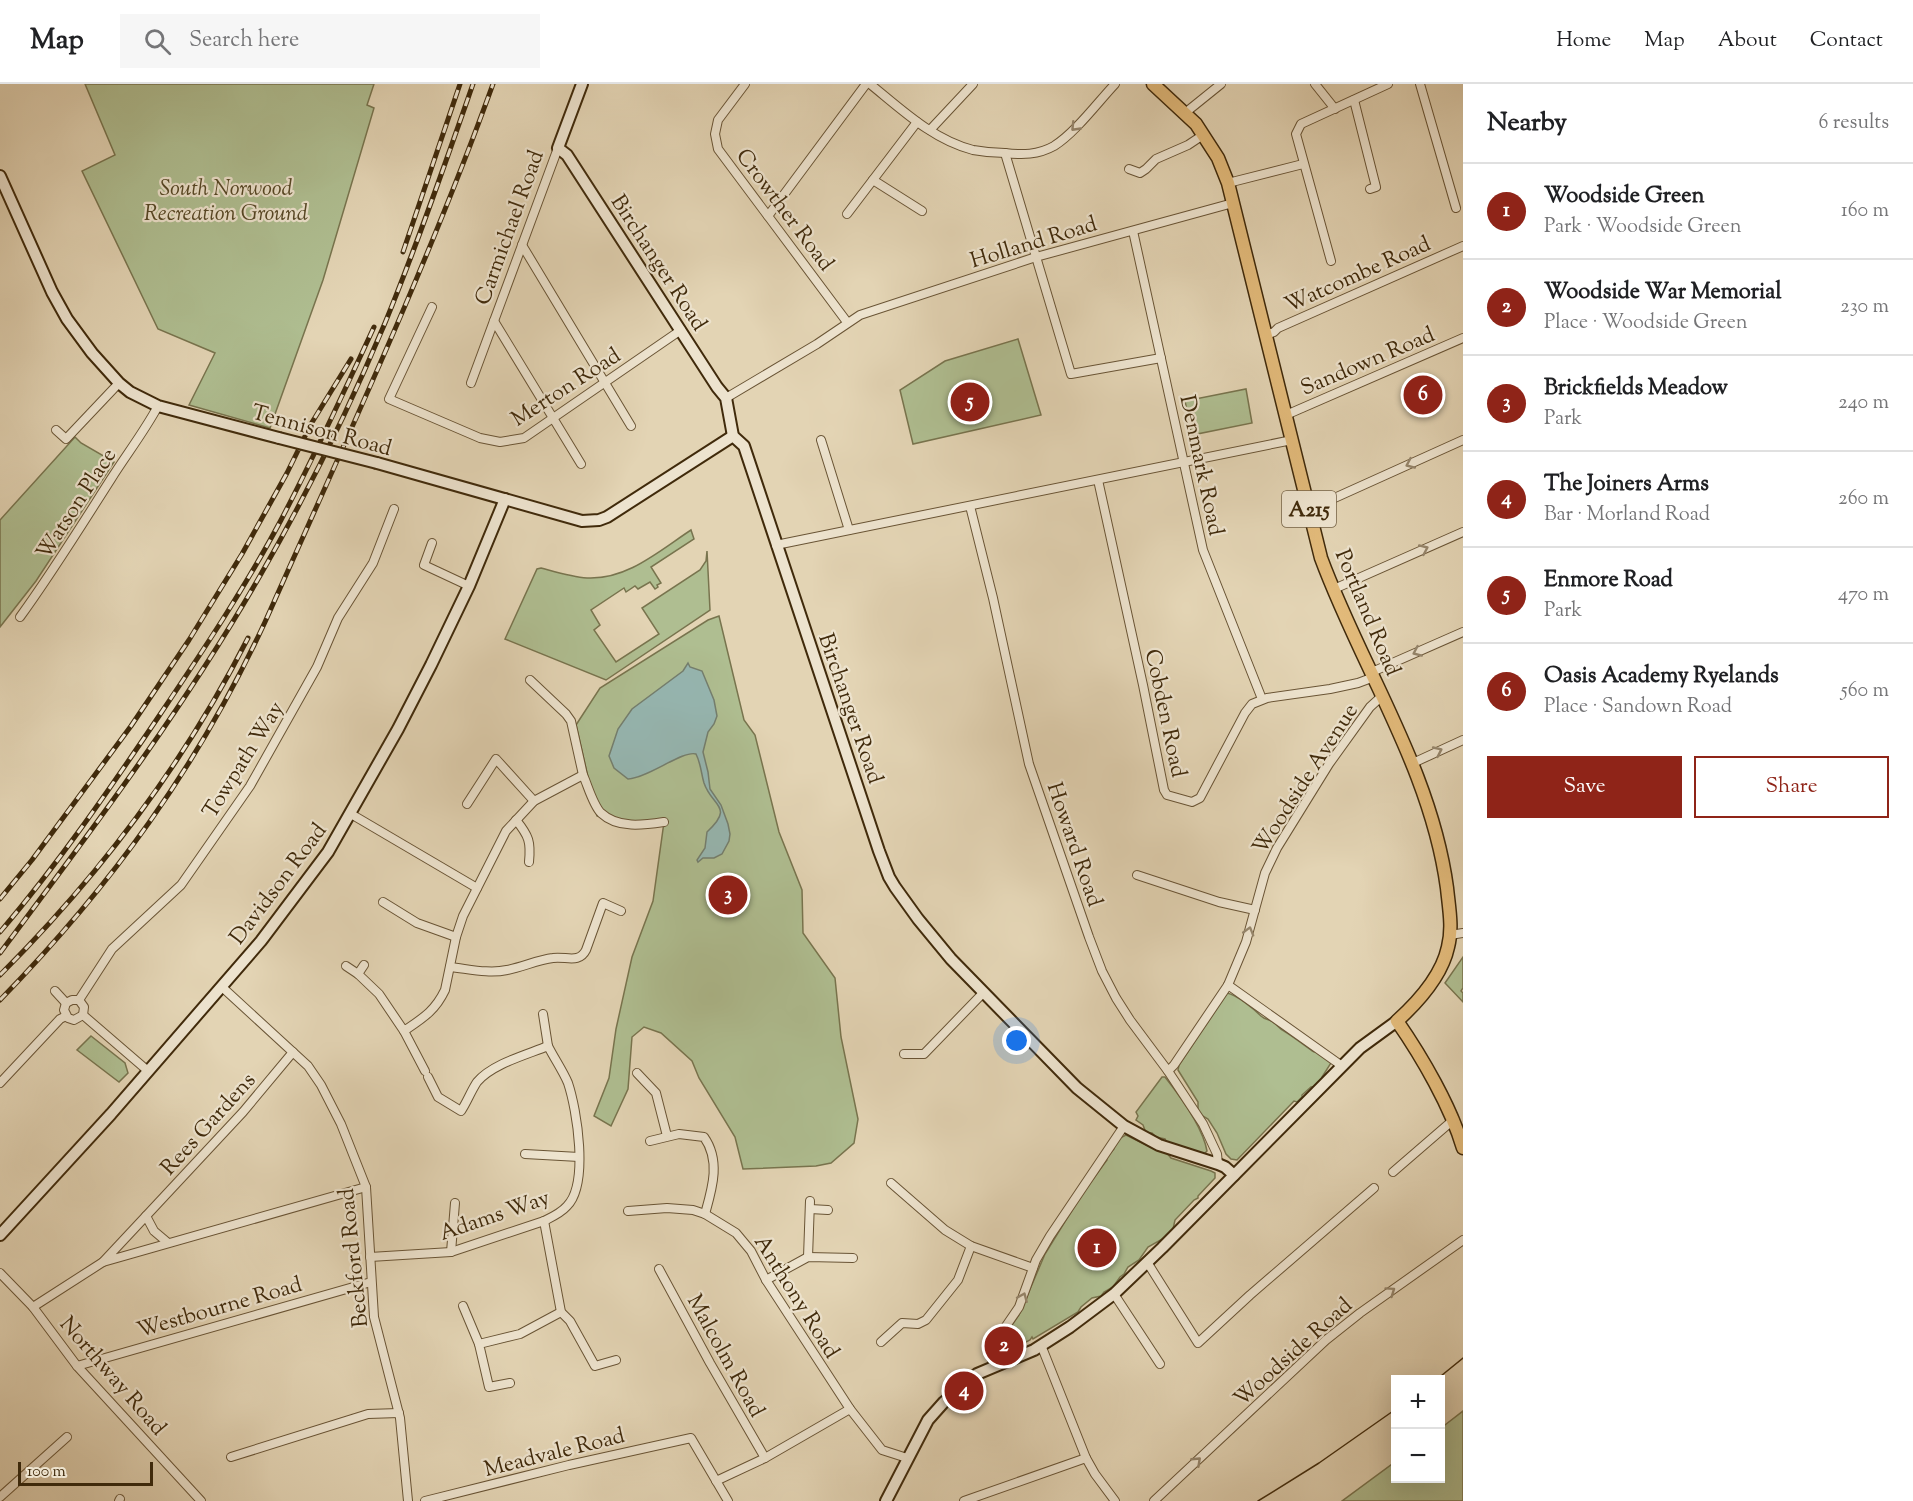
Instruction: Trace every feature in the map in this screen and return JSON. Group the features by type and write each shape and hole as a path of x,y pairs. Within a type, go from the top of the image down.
{"main road":[{"name":"Portland Road","path":"1153,84 1196,124 1218,158 1228,183 1322,558 1413,763 1431,813 1440,847 1449,904 1457,934 1441,967 1418,999 1397,1021"},
{"path":"1397,1021 1427,1069 1463,1148"}],"street":[{"name":"Carmichael Road","path":"471,383 582,84"},
{"name":"Crowther Road","path":"745,84 718,120 715,135 718,149 848,322"},
{"path":"768,216 868,84 917,122 950,141 968,148 1030,154 1046,150 1069,134 1115,84"},
{"path":"930,130 973,84"},
{"path":"1185,113 1221,84"},
{"path":"1315,84 1335,109"},
{"path":"1331,261 1296,134 1301,124 1388,84"},
{"path":"1420,84 1456,208"},
{"path":"1354,100 1376,186 1370,189"},
{"path":"847,214 917,122"},
{"path":"1129,169 1140,173 1156,159 1188,145 1203,135"},
{"name":"Birchanger Road","path":"558,148 567,154 726,398 733,436 744,446 889,877 918,919 951,959 1077,1088 1124,1126 1159,1146 1218,1164 1234,1175"},
{"path":"1005,153 1071,374 1161,358"},
{"path":"1228,183 1303,164"},
{"name":"Tennison Road","path":"0,176 52,292 67,319 92,353 119,383 130,392 158,406 377,463 582,521 607,517 733,436"},
{"path":"873,180 922,211"},
{"name":"Holland Road","path":"726,398 817,344 860,315 1036,257 1233,203"},
{"name":"Denmark Road","path":"1133,231 1203,550 1262,699"},
{"path":"522,245 631,426"},
{"name":"Watcombe Road","path":"1266,335 1463,246"},
{"name":"Merton Road","path":"432,307 389,399 480,438 500,442 524,438 681,330"},
{"path":"494,321 581,464"},
{"name":"Sandown Road","path":"1286,415 1463,338"},
{"path":"56,430 66,439 119,383"},
{"name":"Watson Place","path":"20,617 150,422 158,406"},
{"path":"821,440 849,530"},
{"path":"776,545 1292,440"},
{"path":"1308,508 1463,440"},
{"name":"Cobden Road","path":"1098,480 1164,790 1167,795 1192,802 1200,798 1245,713 1252,704 1262,699"},
{"name":"Davidson Road","path":"0,1235 111,1114 222,987 289,905 328,852 416,694 469,586 505,499"},
{"name":"Howard Road","path":"970,506 993,598 1029,764 1102,971 1130,1020 1168,1071 1203,1124 1217,1154 1218,1164"},
{"name":"Towpath Way","path":"79,1000 112,949 181,885 250,786 317,668 338,618 373,563 394,509"},
{"path":"1334,589 1463,532"},
{"path":"432,543 424,565 469,586"},
{"path":"1262,699 1337,688 1373,675 1463,632"},
{"path":"530,680 571,721 583,775 601,813 624,825 664,822"},
{"name":"Woodside Avenue","path":"1168,1071 1228,985 1246,942 1265,873 1276,848 1329,764 1370,707 1382,696"},
{"path":"1413,763 1463,740"},
{"path":"467,804 496,759 534,801"},
{"path":"404,1031 430,1013 445,990 456,937 463,916 506,831 534,801 583,775"},
{"path":"351,814 477,888"},
{"path":"516,820 529,837 530,862"},
{"path":"1137,875 1219,903 1255,910"},
{"path":"383,902 422,926 456,937"},
{"path":"450,967 495,971 554,957 577,959 583,956 586,950 603,903 621,911"},
{"path":"358,974 364,965"},
{"path":"346,966 379,994 404,1031 438,1097 461,1111 478,1082 484,1077 504,1063 548,1046"},
{"path":"1228,985 1342,1066"},
{"name":"Beckford Road","path":"222,987 308,1066 321,1085 341,1124 366,1187 374,1317 399,1413 408,1501"},
{"path":"55,991 66,1003"},
{"path":"904,1054 924,1054 984,992"},
{"path":"79,1000 84,1007 83,1015 74,1020 66,1016 64,1010 66,1003 79,1000"},
{"name":"Adams Way","path":"370,1257 452,1252 544,1221 568,1205 579,1182 576,1126 567,1082 548,1046 543,1014"},
{"path":"83,1015 148,1071"},
{"path":"0,1083 60,1019 66,1016"},
{"path":"886,1501 928,1420 944,1402 968,1381 994,1366 1041,1346 1114,1294 1342,1066 1368,1041 1397,1021"},
{"name":"Rees Gardens","path":"33,1308 103,1262 243,1112 293,1052"},
{"path":"637,1073 656,1093 667,1136"},
{"path":"1393,1172 1452,1121"},
{"path":"994,1366 990,1356 991,1348 1019,1307 1033,1269 1050,1236 1124,1126"},
{"path":"651,1141 679,1134 704,1137 712,1155 714,1178 705,1214"},
{"path":"525,1154 579,1157"},
{"path":"891,1183 945,1230 971,1246 1033,1269"},
{"name":"Rees Gardens","path":"103,1262 366,1187"},
{"path":"1147,1262 1198,1343 1374,1188"},
{"path":"452,1252 455,1203"},
{"path":"808,1257 810,1205 828,1210"},
{"name":"Anthony Road","path":"628,1210 680,1208 705,1214 736,1233 744,1241 766,1280 850,1409 882,1450 907,1458"},
{"path":"146,1216 154,1231 167,1242"},
{"path":"544,1221 561,1312 570,1321 595,1366 616,1360"},
{"name":"Woodside Road","path":"1154,1501 1326,1340 1463,1240"},
{"path":"881,1341 902,1323 918,1324 926,1320 958,1280 971,1246"},
{"path":"766,1280 808,1257 853,1258"},
{"name":"Malcolm Road","path":"659,1269 765,1458"},
{"name":"Northway Road","path":"0,1273 33,1308 77,1366 201,1501"},
{"name":"Westbourne Road","path":"77,1366 371,1282"},
{"path":"1114,1294 1160,1364"},
{"path":"463,1306 479,1344 489,1388 510,1383"},
{"path":"479,1344 520,1334 561,1312"},
{"path":"1041,1346 1086,1458 1115,1501"},
{"path":"728,1501 716,1481 765,1458 850,1409"},
{"path":"231,1457 368,1414 399,1413"},
{"path":"0,1497 67,1437"},
{"name":"Meadvale Road","path":"425,1501 569,1465 691,1438 716,1481"},
{"path":"964,1501 1086,1458"}],"green space":[{"name":"South Norwood Recreation Ground","path":"85,84 374,84 367,105 374,108 323,280 270,428 189,405 215,353 158,329 82,171 115,155"},
{"path":"1018,339 1041,415 913,444 900,390 945,361"},
{"path":"1246,389 1252,423 1192,435 1185,401"},
{"path":"75,437 81,443 114,462 36,581 0,627 0,520"},
{"path":"691,530 694,539 651,567 661,583 657,585 658,587 655,589 650,582 638,589 635,586 626,592 624,588 591,610 600,625 594,630 616,662 659,634 642,608 700,570 706,561 707,551 710,610 606,680 505,639 537,569 587,578 616,574 642,563"},
{"path":"719,616 744,720 755,735 779,832 802,890 803,933 835,978 841,1037 858,1119 854,1143 831,1163 816,1166 743,1169 735,1137 699,1078 692,1061 661,1033 644,1027 632,1037 628,1089 611,1126 594,1116 609,1078 616,1029 632,957 653,901 664,822 625,823 597,816 576,725 600,688 708,620"},
{"path":"1463,957 1463,988 1461,991 1463,1002 1445,983"},
{"path":"1227,993 1240,999 1262,1017 1273,1022 1331,1063 1318,1086 1311,1087 1297,1102 1294,1101 1237,1160 1231,1159 1226,1154 1208,1119 1198,1111 1198,1102 1178,1070 1179,1065"},
{"path":"91,1036 125,1063 128,1073 119,1082 77,1050"},
{"path":"1162,1077 1165,1077 1196,1122 1205,1142 1207,1151 1204,1154 1168,1145 1165,1139 1156,1137 1152,1133 1146,1133 1143,1125 1136,1120 1138,1116 1136,1112"},
{"path":"1126,1135 1166,1152 1171,1158 1211,1171 1215,1173 1215,1178 1175,1220 1173,1229 1166,1237 1148,1247 1139,1260 1128,1267 1113,1287 1101,1296 1092,1298 1078,1312 1033,1339 1032,1337 1003,1354 998,1353 997,1346 1019,1315 1045,1254 1082,1194 1114,1149 1116,1140"},
{"path":"1463,1411 1463,1501 1342,1501 1391,1465 1391,1483 1445,1483 1445,1425"}],"water":[{"path":"688,663 690,667 702,671 714,700 717,716 708,732 703,752 710,789 721,805 730,834 722,854 714,858 703,858 698,862 705,848 707,832 719,817 720,811 704,783 696,754 683,756 645,774 628,779 614,768 609,756 618,729 632,709 683,671"}],"tram line":[{"path":"1442,1375 1463,1358"},
{"path":"1258,1501 1319,1463 1391,1413"}],"railway":[{"path":"403,252 460,84"},
{"path":"0,953 103,815 169,720 232,623 278,544 342,419 385,323 420,234 473,84"},
{"path":"0,1000 79,913 149,823 211,726 239,675 265,622 413,288 493,84"},
{"path":"0,932 63,853 102,799 238,595 293,496 374,327"},
{"path":"0,899 32,860 131,726 189,640 242,554 311,424 351,359"},
{"path":"0,975 71,898 137,816 196,729 248,638"}],"place":[{"name":"Oasis Academy Ryelands","path":"1423,395"},
{"name":"Enmore Road","path":"970,402"},
{"name":"Brickfields Meadow","path":"728,895"},
{"name":"Woodside Green","path":"1097,1248"},
{"name":"Woodside War Memorial","path":"1004,1346"},
{"name":"The Joiners Arms","path":"964,1391"}]}
